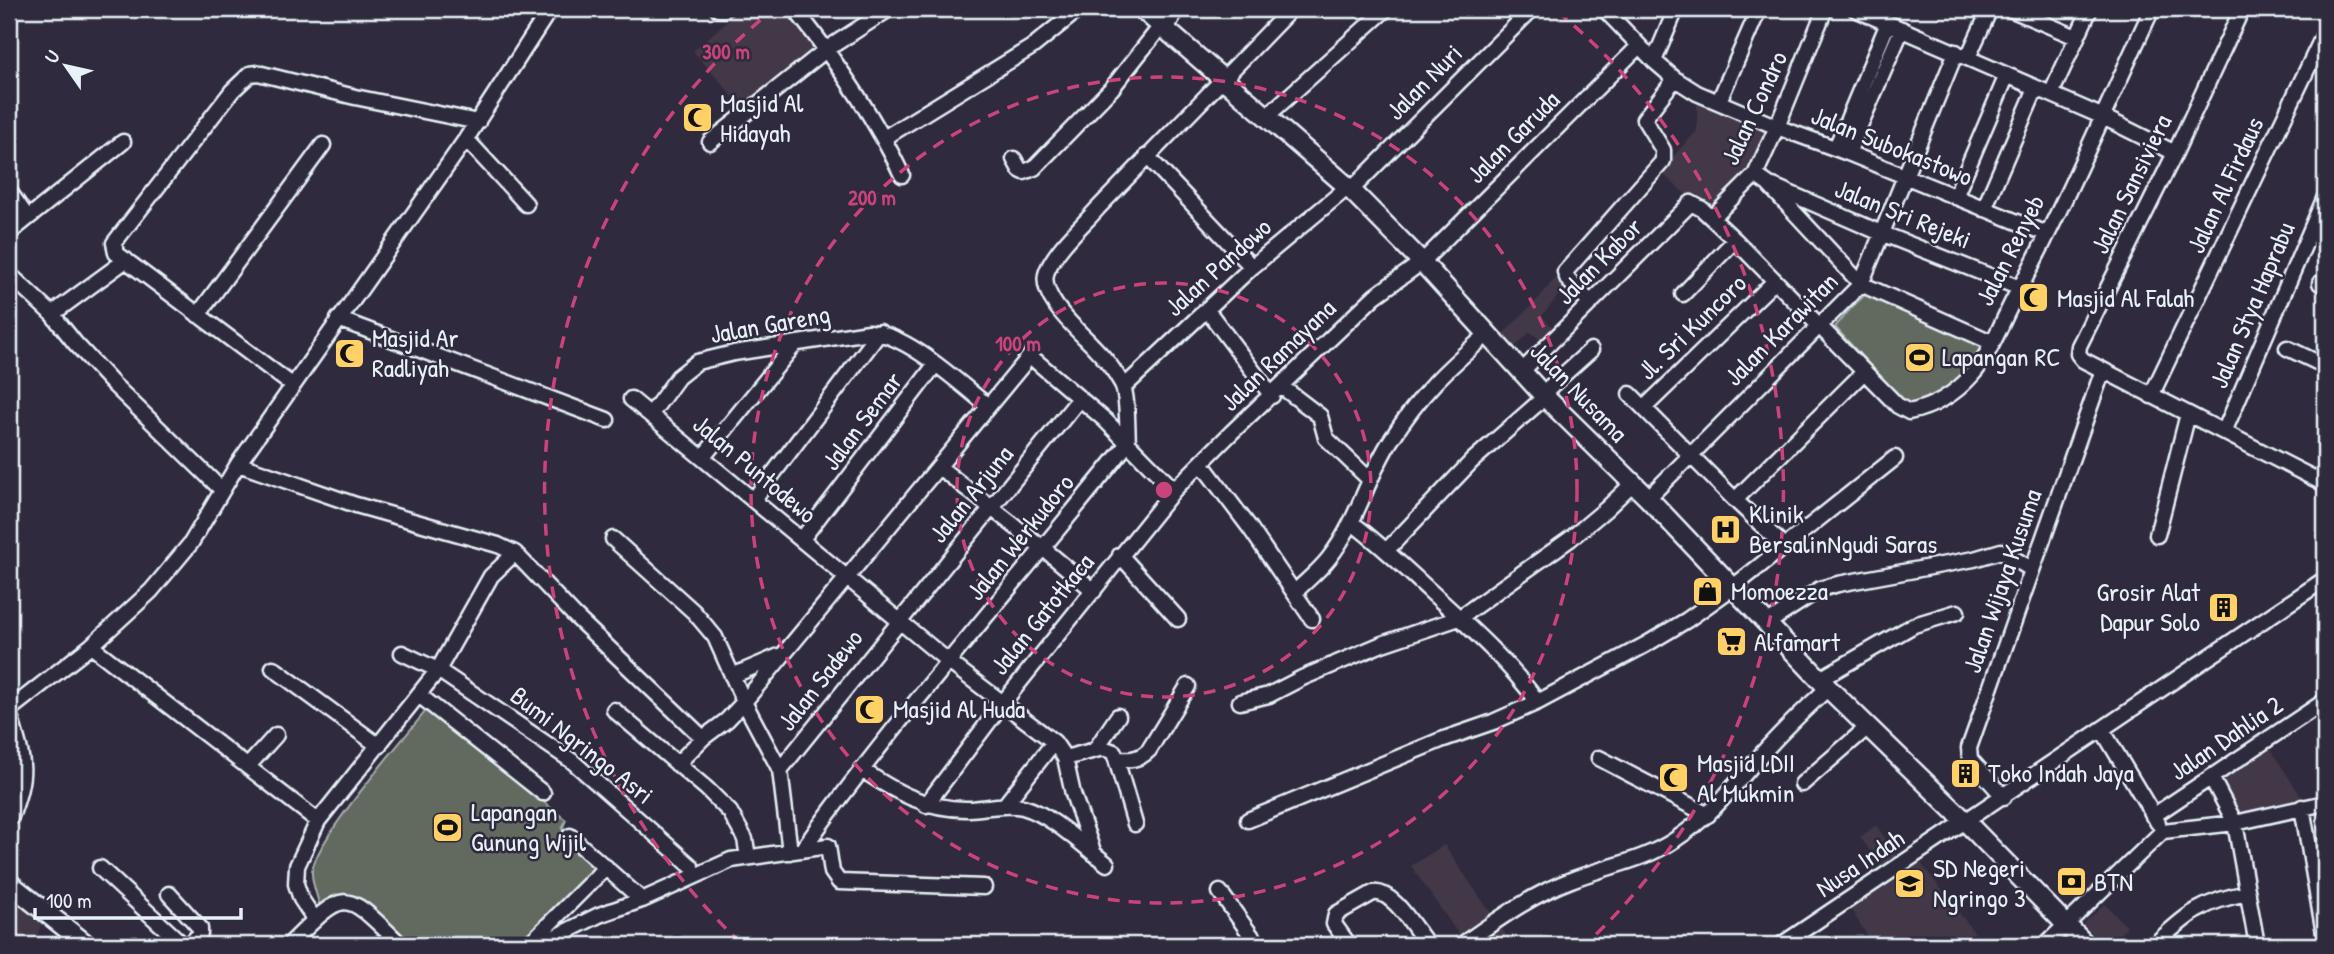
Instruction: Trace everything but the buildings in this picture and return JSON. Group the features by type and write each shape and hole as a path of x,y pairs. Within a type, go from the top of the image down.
{"street":[{"path":"9,710 92,646 151,591 191,543 238,464 467,139 550,9"},
{"path":"795,9 827,49 884,138 902,175"},
{"path":"710,142 827,49 889,9"},
{"path":"884,138 1032,47 1079,9"},
{"name":"Jalan Nusama","path":"1142,9 1349,188 1422,262 1543,396 1648,498 1766,624 2086,945"},
{"path":"1013,159 1024,173 1034,168 1112,88 1176,9"},
{"path":"1128,443 1124,387 1094,347 1059,311 1046,283 1046,272 1090,216 1291,9"},
{"path":"1267,117 1386,9"},
{"name":"Jalan Nuri","path":"1349,188 1532,9"},
{"name":"Jalan Subokastowo","path":"1604,9 1638,47 1675,79 1697,93 2047,234"},
{"path":"1654,61 1676,9"},
{"path":"1719,101 1759,9"},
{"name":"Jalan Condro","path":"1712,218 1755,175 1825,9"},
{"path":"1855,9 1891,20 2101,116 2175,153"},
{"name":"Jalan Karawitan","path":"1648,498 1861,285 1905,176 1962,54 1990,9"},
{"path":"2013,9 2031,13 2076,37"},
{"path":"2051,94 2090,9"},
{"name":"Jalan Renyeb","path":"1712,218 1898,406 1909,412 1947,397 1982,363 2047,234 2152,9"},
{"name":"Jalan Sansiviera","path":"2242,9 2175,153 2079,346 2078,354 2083,360 2151,396 2325,484"},
{"path":"1842,151 1891,20"},
{"name":"Jalan Al Firdaus","path":"2151,396 2325,32"},
{"name":"Jalan Garuda","path":"1422,262 1638,47"},
{"path":"292,385 113,250 114,243 232,91 250,74 258,73 355,97 478,122"},
{"path":"1955,197 2007,75"},
{"path":"1591,303 1567,280 1565,272 1663,161 1663,150 1644,119 1675,79"},
{"path":"1984,209 2036,88"},
{"path":"467,139 526,204"},
{"path":"9,233 123,142"},
{"path":"198,315 323,145"},
{"path":"1147,156 1252,267"},
{"path":"1755,175 1768,184 1861,285 1991,342"},
{"name":"Jalan Sri Rejeki","path":"1768,184 1881,233 2020,288"},
{"name":"Jalan Pandowo","path":"1124,387 1252,267 1349,188"},
{"path":"9,191 27,217"},
{"name":"Jalan Stya Haprabu","path":"2224,432 2325,197"},
{"name":"Jalan Kabor","path":"1522,371 1691,203 1712,218"},
{"path":"1683,294 1735,240"},
{"path":"52,314 126,260"},
{"name":"Jalan Ramayana","path":"1174,490 1375,296 1422,262"},
{"path":"9,274 52,314 113,384 222,489"},
{"name":"Jl. Sri Kuncoro","path":"1644,408 1775,281"},
{"path":"1207,310 1277,391 1313,409 1324,424 1326,438 1370,480"},
{"path":"338,319 607,420"},
{"path":"754,499 880,332 906,344 988,406"},
{"name":"Jalan Gareng","path":"651,414 678,377 697,362 880,332"},
{"path":"1295,592 1330,557 1351,522 1392,439 1418,400 1441,374 1488,334"},
{"path":"703,457 795,344"},
{"path":"2287,348 2325,366"},
{"path":"1387,550 1472,461 1591,350"},
{"path":"677,764 744,702 1027,358 1033,356 1080,398 1174,490"},
{"name":"Jalan Semar","path":"802,539 935,365"},
{"name":"Jalan Wijaya Kusuma","path":"2004,797 1970,759 1969,748 2103,370"},
{"path":"1735,500 1864,372"},
{"path":"1630,394 1784,547"},
{"name":"Jalan Arjuna","path":"899,621 1080,398"},
{"name":"Jalan Puntodewo","path":"631,399 949,662 1054,741"},
{"path":"2157,535 2188,414"},
{"name":"Jalan Werkudoro","path":"796,851 1128,443"},
{"path":"1248,820 1441,740 1493,722 1538,702 1645,645 1687,620 1732,588 1895,457"},
{"path":"1200,463 1250,528 1312,619"},
{"path":"238,464 356,505 498,545 515,553 575,616 703,738"},
{"path":"939,467 1094,591"},
{"path":"1240,702 1269,695 1382,644 1459,618 1570,539 1632,484"},
{"name":"Jalan Gatotkaca","path":"926,805 1002,704 1174,490"},
{"path":"1351,522 1387,550 1459,618 1514,671 1538,702"},
{"path":"613,539 702,621 715,637 744,702 780,770 796,851"},
{"path":"1766,624 1820,589 1839,584 1974,559 2000,551 2031,569"},
{"path":"315,920 301,899 296,884 297,866 318,821 438,670 491,576 515,553"},
{"path":"1121,555 1178,619"},
{"name":"Nusa Indah","path":"1781,945 1967,823 2325,579"},
{"path":"1461,945 1535,896 1573,879 1651,853 1675,840 1728,796 1824,683 1914,625 1957,612"},
{"name":"Jalan Sadewo","path":"780,770 899,621"},
{"path":"92,646 318,821"},
{"name":"Bumi Ngringo Asri","path":"402,653 438,670 590,775 691,866"},
{"path":"732,676 781,655"},
{"path":"273,668 379,746"},
{"path":"1116,759 1135,760 1149,750 1188,686"},
{"path":"419,695 544,793"},
{"name":"Jalan Dahlia 2","path":"2153,816 2325,701"},
{"path":"614,710 730,813 739,826 748,857"},
{"path":"1094,750 1118,716"},
{"path":"9,719 22,760 22,776 9,816"},
{"path":"1802,784 1869,726"},
{"path":"2103,731 2163,831"},
{"path":"248,766 276,735"},
{"path":"1004,806 1054,741 1065,758 1073,794 1094,855"},
{"path":"1065,758 1094,750 1110,749 1116,759 1135,824"},
{"path":"1599,758 1708,815"},
{"path":"861,769 897,792 926,805 969,809 1022,807 1049,820 1107,864"},
{"path":"2211,777 2235,823 2257,945"},
{"path":"2045,945 2163,831 2235,823 2325,803"},
{"path":"2302,807 2325,939"},
{"path":"826,816 832,872 839,883 984,887"},
{"path":"570,836 642,900"},
{"path":"539,945 599,915 642,900 731,860 828,846"},
{"path":"100,867 183,945"},
{"path":"528,945 606,867"},
{"path":"9,883 88,945"},
{"path":"1220,892 1251,943"},
{"path":"1349,945 1335,924 1336,914 1379,892 1391,898 1427,945"},
{"path":"2154,945 2198,908 2226,897 2248,893"},
{"path":"169,894 200,928 200,934 190,945"},
{"path":"289,945 329,907 348,901 365,910 401,945"}],"shaded area":[{"path":"741,9 785,9 817,49 744,109 693,51"},
{"path":"1697,99 1770,129 1750,175 1713,211 1690,198 1659,171 1697,131"},
{"path":"1555,278 1566,286 1542,316 1555,330 1542,341 1530,332 1512,350 1500,337"},
{"name":"Lapangan RC","path":"1868,292 1981,347 1966,369 1950,385 1932,398 1908,408 1835,327"},
{"name":"Lapangan Gunung Wijil","path":"428,708 566,820 562,829 601,863 518,945 413,945 372,907 350,897 320,908 312,875 317,856 344,813"},
{"path":"2269,747 2306,804 2236,820 2216,782"},
{"path":"1876,825 1897,855 1881,866 1860,837"},
{"path":"1444,845 1513,945 1466,945 1411,866"},
{"name":"SD Negeri Ngringo 3","path":"1918,859 1984,945 1873,945 1849,907"},
{"path":"9,895 42,920 35,945 9,945"},
{"path":"2105,904 2127,927 2108,945 2103,945 2083,924"}],"place":[{"name":"Masjid Al Hidayah","path":"697,118"},
{"name":"Masjid Al Falah","path":"2034,298"},
{"name":"Masjid Ar Radliyah","path":"349,353"},
{"name":"Lapangan RC","path":"1919,357"},
{"name":"Klinik BersalinNgudi Saras","path":"1726,529"},
{"name":"Momoezza","path":"1708,591"},
{"name":"Grosir Alat Dapur Solo","path":"2223,607"},
{"name":"Alfamart","path":"1731,642"},
{"name":"Masjid Al Huda","path":"870,709"},
{"name":"Toko Indah Jaya","path":"1965,773"},
{"name":"Masjid LDII Al Mukmin","path":"1674,778"},
{"name":"Lapangan Gunung Wijil","path":"448,827"},
{"name":"BTN","path":"2071,882"},
{"name":"SD Negeri Ngringo 3","path":"1910,883"}]}
